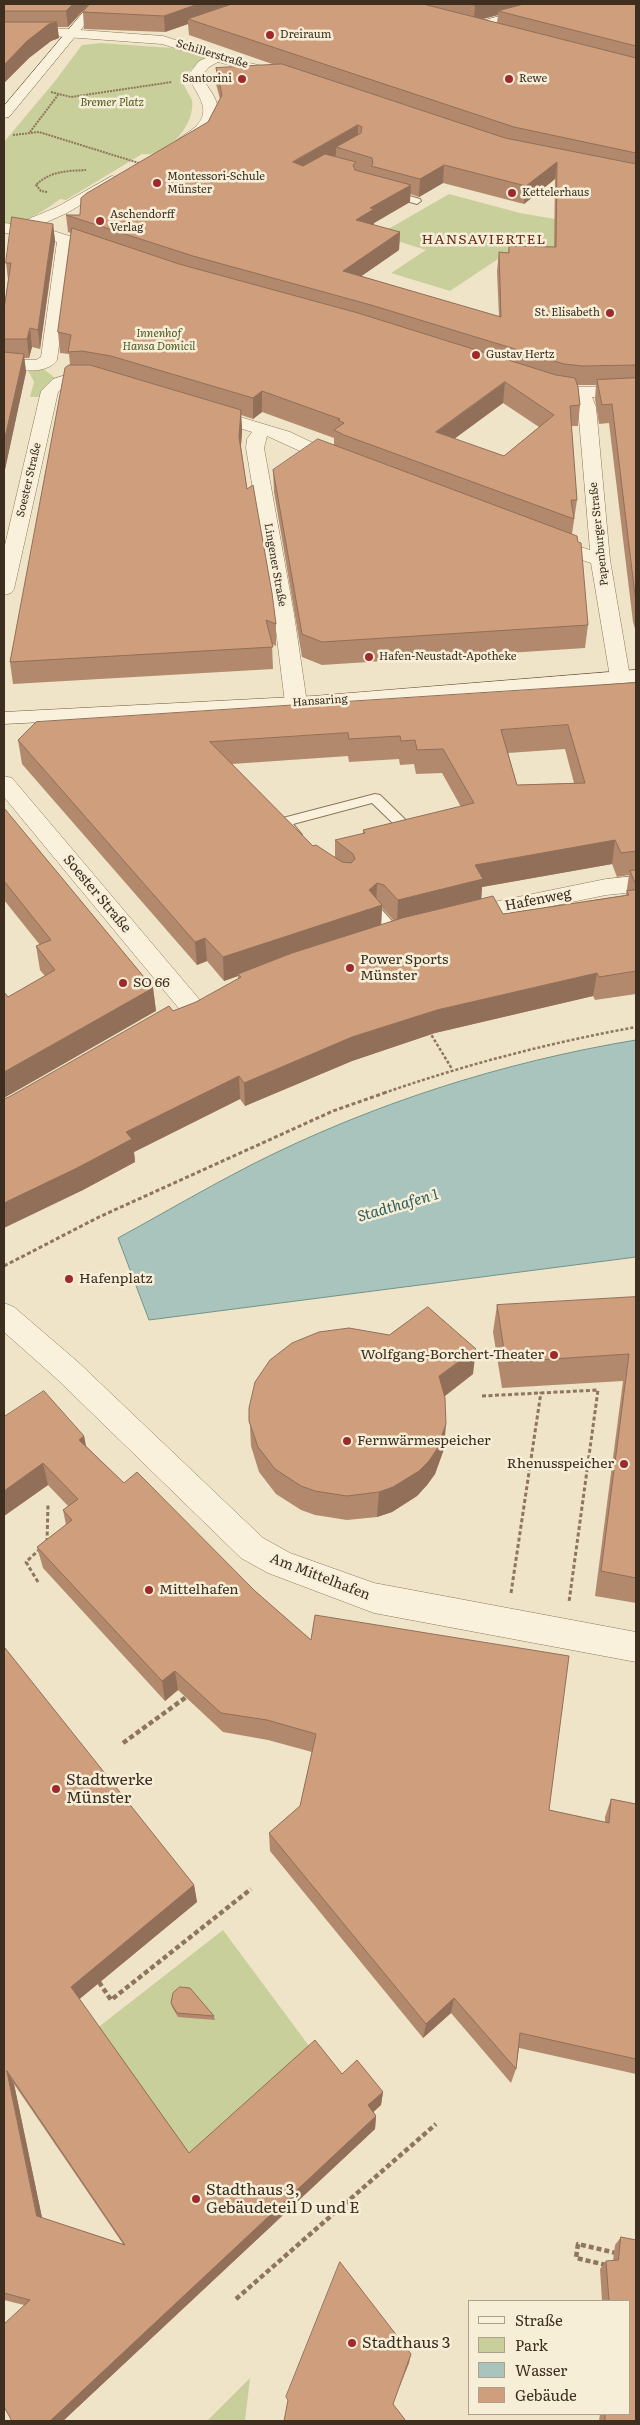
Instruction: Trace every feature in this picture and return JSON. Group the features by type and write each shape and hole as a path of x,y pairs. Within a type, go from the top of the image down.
{"street":[{"path":"4,114 96,4"},
{"path":"500,35 468,26 555,4"},
{"path":"4,32 72,34"},
{"path":"163,40 178,32"},
{"name":"Schillerstraße","path":"72,34 163,40 300,80"},
{"path":"167,152 198,134 209,120 212,112 210,104 196,78 196,72 204,64 217,57"},
{"path":"29,229 31,223 62,210 142,164"},
{"path":"4,228 29,229 121,258"},
{"path":"4,364 30,366 46,363 49,360 54,334 65,239"},
{"name":"Soester Straße","path":"4,589 50,391 58,383 88,378 115,385"},
{"path":"533,382 560,390 581,392 636,390"},
{"name":"Papenburger Straße","path":"581,392 587,407 600,560 628,676"},
{"path":"188,406 284,436 355,468"},
{"name":"Lingener Straße","path":"263,429 256,439 255,448 296,703"},
{"path":"528,535 600,560"},
{"name":"Hansaring","path":"4,718 296,703 628,676"},
{"name":"Soester Straße","path":"4,783 191,1006"},
{"name":"Hafenweg","path":"440,922 596,889 636,884"},
{"name":"Am Mittelhafen","path":"4,1315 68,1371 252,1548 279,1563 374,1598 636,1647"}],"lane":[{"path":"375,189 417,201"},
{"path":"302,842 284,822 375,798 410,832 392,838"},
{"path":"377,913 394,933"}],"path":[{"path":"25,89 54,92 58,95 70,97 196,78"},
{"path":"30,132 58,95"},
{"path":"7,136 39,132 142,164"},
{"path":"4,1266 99,1217 333,1111 452,1070 577,1038 636,1027"},
{"path":"427,1028 452,1070"},
{"path":"482,1396 598,1390 565,1634"},
{"path":"507,1623 541,1392"},
{"path":"38,1582 26,1562 46,1543 48,1504"},
{"path":"123,1743 196,1689"},
{"path":"100,1982 111,2000 251,1889"},
{"path":"236,2299 436,2124"},
{"path":"606,2265 576,2258 578,2244 624,2255"}],"green space":[{"name":"Bremer Platz","path":"101,43 172,48 204,58 187,73 188,79 181,80 192,100 189,120 178,138 160,151 142,154 66,200 60,199 33,216 4,225 4,142 55,81 82,45"},
{"path":"449,194 520,213 555,219 617,240 504,255 450,291 391,273 426,250 378,235"},
{"path":"41,367 55,378 55,381 43,397 30,397 34,382 28,370"},
{"path":"223,1930 315,2054 192,2164 96,2029"},
{"path":"250,2378 245,2421 207,2421"}],"water":[{"name":"Stadthafen 1","path":"636,1040 636,1257 149,1320 118,1238 251,1165 297,1143 390,1104 487,1073 586,1049"}],"building":[{"path":"4,4 73,4 66,11 4,11"},
{"path":"90,4 198,4 164,16 83,12"},
{"path":"232,4 423,4 636,58 636,153 514,127 188,19"},
{"path":"524,4 636,4 636,46 498,11"},
{"path":"4,22 57,22 49,24 27,41 4,65"},
{"path":"282,64 505,138 636,164 636,365 583,366 564,364 371,305 193,256 66,215 80,215 81,198 87,193 208,122 222,95 216,68","holes":["358,125 362,127 361,133 336,147 372,158 373,164 371,166 420,179 444,165 526,186 557,162 556,247 509,246 509,253 499,252 501,317 343,271 400,232 356,220 374,209 370,208 411,185 355,170 353,165 356,162 325,154 303,166 293,162"]},
{"path":"12,217 53,224 38,330 30,328 27,339 4,339 4,309 11,263 6,263"},
{"path":"72,228 179,264 358,313 556,375 575,378 580,405 570,406 577,500 571,500 574,519 344,435 334,430 344,423 338,420 340,419 262,391 253,398 111,356 82,351 68,352 71,335 58,332","holes":["505,382 554,415 504,456 436,432"]},
{"path":"4,352 24,354 4,442"},
{"path":"69,365 90,365 241,410 239,437 247,489 253,485 272,593 276,624 266,620 273,647 10,662 65,368"},
{"path":"636,378 636,603 612,404 602,405 597,380"},
{"path":"318,439 577,536 578,542 581,543 588,625 322,642 302,634 273,470"},
{"path":"636,683 636,851 621,853 615,840 475,865 483,879 398,900 384,885 377,883 369,890 382,905 223,957 205,938 195,942 18,740 36,722","holes":["568,725 585,783 517,785 501,730","348,733 349,739 400,736 401,741 415,740 417,750 443,749 474,803 363,830 365,833 335,840 353,854 355,859 351,863 342,862 316,845 313,846 210,742"]},
{"path":"4,808 153,988 4,1072 4,992 8,997 55,970 36,946 51,940 4,881"},
{"path":"636,870 636,885 630,871"},
{"path":"636,890 636,971 599,977 597,973 437,1010 352,1037 244,1083 239,1076 126,1132 132,1139 4,1203 4,1099 169,1006 173,1011 196,1002 241,977 238,974 292,953 402,918 493,896 503,914 629,895 627,891"},
{"path":"636,1297 636,1578 601,1571 629,1354 506,1362 497,1305"},
{"name":"Fernwärmespeicher","path":"428,1307 476,1349 439,1376 445,1398 446,1424 437,1449 429,1461 419,1471 393,1487 379,1492 347,1496 315,1491 301,1486 275,1469 258,1447 249,1421 249,1408 255,1382 270,1360 292,1343 319,1332 349,1328 389,1335"},
{"path":"44,1391 84,1436 79,1440 124,1483 137,1472 255,1591 311,1640 315,1615 569,1656 549,1810 609,1823 611,1799 636,1804 636,2059 520,2033 516,2069 454,1998 426,2024 269,1833 300,1806 316,1734 267,1720 221,1713 175,1671 162,1681 37,1547 72,1520 63,1510 78,1499 43,1463 4,1491 4,1417"},
{"path":"4,1649 194,1885 71,1987 189,2153 315,2040 342,2074 357,2060 383,2092 368,2105 376,2116 50,2421 12,2421 4,2407 4,2324 30,2300 4,2293","holes":["7,2071 125,2245 37,2216"]},
{"path":"180,1987 190,1988 214,2016 177,2013 171,2003 173,1993"},
{"path":"621,2237 636,2240 636,2421 605,2421 605,2415 630,2415 630,2300 609,2300 606,2261 618,2260"},
{"name":"Stadthaus 3","path":"340,2262 411,2354 393,2404 406,2421 284,2421 288,2400 286,2397"}],"place":[{"name":"Dreiraum","path":"270,35"},
{"name":"Santorini","path":"242,79"},
{"name":"Rewe","path":"509,79"},
{"name":"Montessori-Schule Münster","path":"157,183"},
{"name":"Kettelerhaus","path":"512,193"},
{"name":"Aschendorff Verlag","path":"100,221"},
{"name":"St. Elisabeth","path":"610,313"},
{"name":"Gustav Hertz","path":"476,355"},
{"name":"Hafen-Neustadt-Apotheke","path":"369,657"},
{"name":"Power Sports Münster","path":"350,968"},
{"name":"SO 66","path":"123,983"},
{"name":"Hafenplatz","path":"69,1279"},
{"name":"Wolfgang-Borchert-Theater","path":"554,1355"},
{"name":"Fernwärmespeicher","path":"347,1441"},
{"name":"Rhenusspeicher","path":"624,1464"},
{"name":"Mittelhafen","path":"149,1590"},
{"name":"Stadtwerke Münster","path":"56,1789"},
{"name":"Stadthaus 3, Gebäudeteil D und E","path":"196,2199"},
{"name":"Stadthaus 3","path":"352,2343"}],"district":[{"name":"HANSAVIERTEL","path":"484,240"}],"park label":[{"name":"Innenhof Hansa Domicil","path":"159,340"}]}
